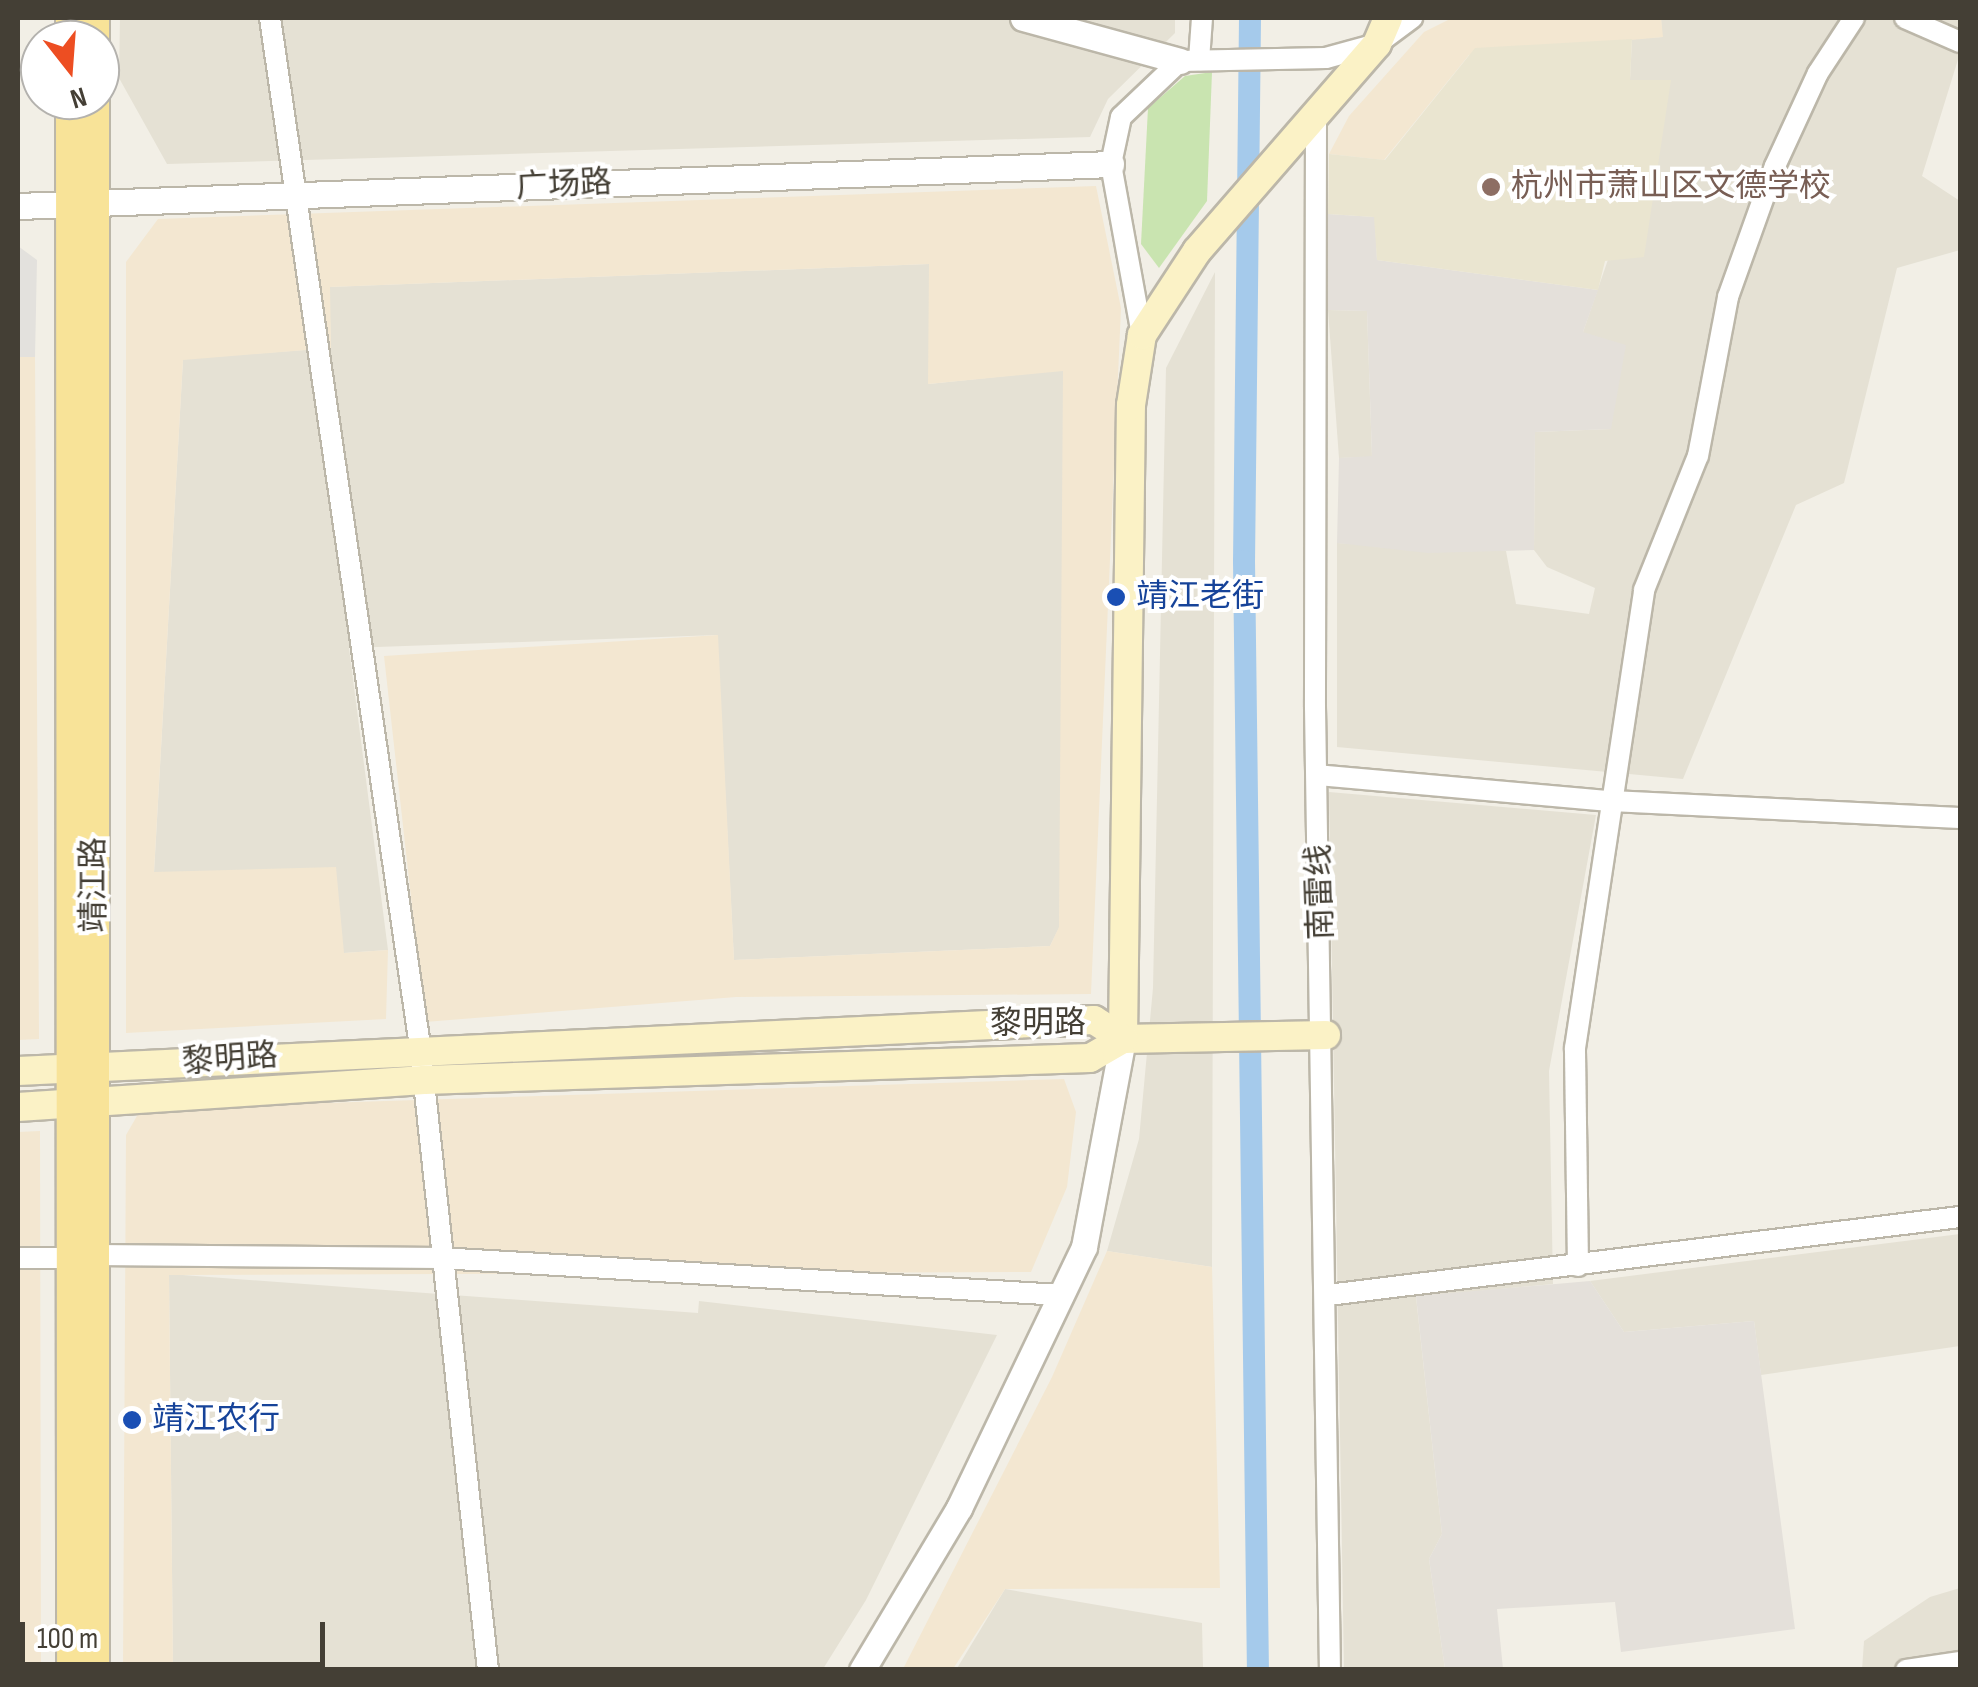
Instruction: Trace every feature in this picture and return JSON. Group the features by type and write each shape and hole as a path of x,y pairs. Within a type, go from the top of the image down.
{"main road":[{"path":"1326,1035 1123,1040 1131,405 1142,335 1205,241 1377,44 1388,18"},
{"name":"靖江路","path":"73,120 83,207"},
{"name":"靖江路","path":"92,120 83,207 83,1104 94,1670"},
{"name":"黎明路","path":"18,1071 83,1070 420,1046 1094,1020 1123,1040 1090,1058 424,1080 18,1108"},
{"name":"靖江路","path":"72,1670 84,1256"}],"street":[{"path":"270,18 420,1046 440,1258 488,1670"},
{"path":"1023,18 1197,61 1294,59 1377,44 1412,18"},
{"path":"1142,335 1111,164 1121,117 1197,61 1202,18"},
{"path":"1578,1266 1575,1048 1644,590 1698,456 1728,297 1775,166 1818,72 1854,18"},
{"path":"1905,18 1960,42"},
{"name":"南雷线","path":"1316,114 1317,775 1326,1035 1330,1670"},
{"name":"广场路","path":"18,206 83,207 1111,164"},
{"path":"1317,775 1611,801 1960,818"},
{"path":"862,1670 959,1508 1084,1247 1123,1040"},
{"path":"1328,1295 1960,1218"},
{"path":"18,1258 440,1258 1061,1295"},
{"path":"1906,1670 1960,1662"}],"shaded area":[{"path":"1175,18 1175,33 1108,99 1090,137 167,164 120,80 120,20"},
{"path":"1452,18 1661,18 1663,37 1469,55 1384,160 1329,154 1349,116 1424,32"},
{"path":"1661,18 1960,18 1960,53 1922,176 1960,201 1960,250 1897,268 1844,483 1796,505 1683,779 1337,747 1337,543 1506,551 1516,604 1589,614 1595,588 1547,567 1534,550 1535,432 1611,429 1583,332 1670,80 1630,80 1632,39 1662,37"},
{"name":"杭州市萧山区文德学校","path":"1632,39 1630,80 1671,80 1644,257 1605,261 1598,290 1377,260 1374,217 1328,214 1329,154 1385,160 1475,48"},
{"path":"1096,186 1121,308 1091,994 736,997 425,1022 384,656 718,635 734,960 1050,946 1059,927 1063,371 928,384 929,264 330,287 331,348 183,360 154,872 336,867 344,953 388,950 386,1019 126,1033 126,262 158,219"},
{"path":"1328,214 1375,217 1377,260 1598,290 1583,332 1626,345 1611,429 1535,432 1534,550 1428,553 1337,543 1339,458 1372,456 1367,311 1328,310"},
{"path":"18,246 37,260 35,357 18,357"},
{"path":"929,264 929,384 1063,370 1068,513 1059,928 1050,946 734,960 717,635 349,648 388,950 344,953 154,873 183,359 331,348 329,287"},
{"path":"1215,272 1212,1267 1107,1251 1139,1139 1153,988 1166,368"},
{"path":"1328,310 1367,311 1372,457 1339,458"},
{"path":"18,357 35,357 39,1039 18,1040"},
{"path":"1329,792 1596,815 1549,1071 1553,1284 1416,1297 1442,1534 1429,1559 1445,1669 1344,1669"},
{"path":"1064,1079 1076,1112 1067,1187 1031,1272 169,1275 173,1669 123,1670 126,1135 141,1109"},
{"path":"40,1131 41,1670 18,1669 18,1132"},
{"path":"1960,1234 1960,1346 1761,1375 1754,1321 1624,1332 1590,1281"},
{"path":"1107,1251 1212,1267 1220,1588 1005,1589 953,1669 903,1669 1052,1377"},
{"path":"169,1274 698,1313 699,1301 997,1335 866,1600 823,1669 173,1669"},
{"path":"1590,1281 1624,1332 1754,1321 1795,1629 1621,1652 1615,1602 1497,1609 1503,1669 1445,1669 1429,1559 1442,1534 1416,1296"},
{"path":"1960,1588 1960,1669 1862,1670 1864,1641 1930,1597"},
{"path":"1005,1589 1202,1623 1203,1669 956,1670"}],"green space":[{"path":"1212,72 1207,201 1159,268 1141,244 1148,108 1185,76"}],"waterway":[{"path":"1250,18 1244,561 1258,1670"}],"place":[{"name":"杭州市萧山区文德学校","path":"1491,187"},
{"name":"靖江老街","path":"1116,597"},
{"name":"靖江农行","path":"132,1420"}]}
